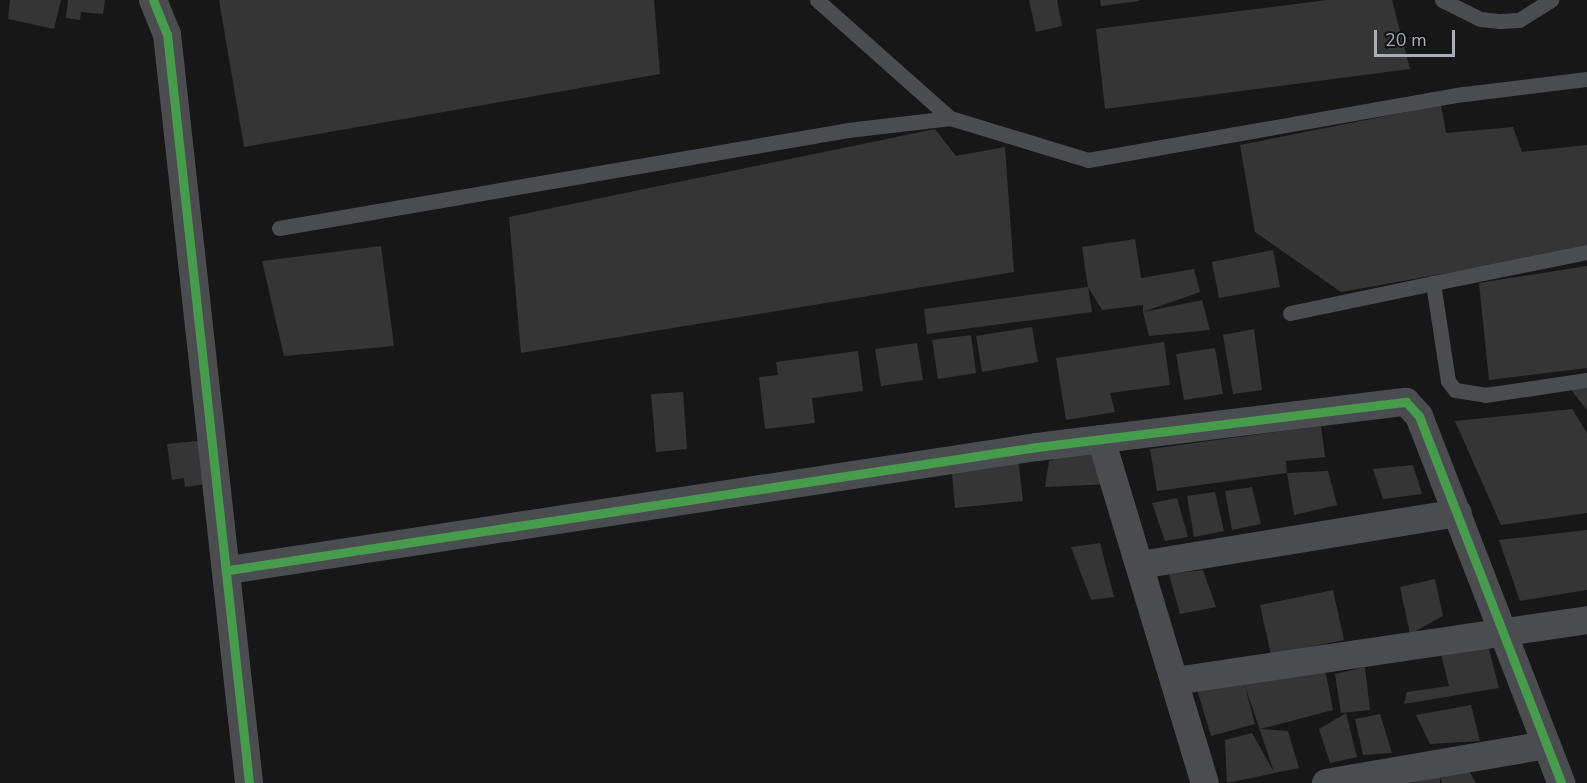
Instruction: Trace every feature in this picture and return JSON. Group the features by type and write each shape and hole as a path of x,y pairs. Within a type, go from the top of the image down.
{"street":[{"path":"153,0 166,34 229,570 249,783"},
{"path":"229,570 1101,439 1406,402 1419,416 1561,783"},
{"path":"1101,439 1205,783"},
{"path":"1140,565 1458,513"},
{"path":"1175,681 1587,620"},
{"path":"1326,783 1547,745"}],"lane":[{"path":"817,0 950,118"},
{"path":"1442,0 1480,19 1500,21 1519,20 1551,0"},
{"path":"279,228 848,130 950,118 1088,160 1464,94 1587,79"},
{"path":"1290,313 1587,252"},
{"path":"1433,283 1448,381 1455,390 1485,395 1587,380"}],"building":[{"path":"10,0 61,0 54,29 8,19"},
{"path":"68,0 105,0 103,14 81,12 80,20 66,18"},
{"path":"219,0 654,0 660,74 244,147"},
{"path":"1029,0 1057,0 1062,26 1036,32"},
{"path":"1100,0 1139,0 1139,1 1101,6"},
{"path":"1327,0 1392,0 1410,69 1105,109 1096,29"},
{"path":"1441,105 1446,133 1513,127 1522,152 1587,145 1587,248 1341,292 1255,232 1240,145"},
{"path":"935,129 956,156 1005,147 1014,272 521,353 509,217"},
{"path":"1135,239 1141,278 1194,269 1200,292 1143,312 1143,305 1102,310 1088,287 1082,247"},
{"path":"381,246 394,346 284,356 262,261"},
{"path":"1273,250 1280,287 1219,298 1212,262"},
{"path":"1587,266 1587,368 1489,380 1479,283"},
{"path":"1088,287 1092,312 927,334 924,309"},
{"path":"1202,300 1210,330 1149,336 1143,312"},
{"path":"1032,327 1038,362 982,372 976,336"},
{"path":"1254,329 1262,390 1233,394 1223,335"},
{"path":"971,335 976,373 938,379 932,340"},
{"path":"1164,342 1170,385 1110,393 1115,412 1066,420 1056,358"},
{"path":"917,343 923,380 881,386 875,349"},
{"path":"1215,348 1223,394 1184,400 1176,354"},
{"path":"858,351 863,391 812,398 815,423 765,429 759,377 778,375 776,362"},
{"path":"1587,384 1587,410 1568,386"},
{"path":"683,392 687,449 656,452 651,394"},
{"path":"1572,409 1587,433 1587,513 1501,525 1455,421"},
{"path":"1321,426 1325,457 1286,461 1287,473 1157,491 1150,449"},
{"path":"207,440 213,483 185,487 184,478 172,480 167,444"},
{"path":"1091,447 1111,484 1045,487 1049,461"},
{"path":"1018,457 1023,501 955,508 951,463"},
{"path":"1413,465 1422,494 1383,499 1373,469"},
{"path":"1328,471 1337,505 1294,515 1287,473"},
{"path":"1252,487 1261,524 1232,530 1225,491"},
{"path":"1215,492 1224,531 1194,537 1187,496"},
{"path":"1177,498 1188,537 1165,541 1152,503"},
{"path":"1587,530 1587,590 1520,601 1499,540"},
{"path":"1100,543 1114,597 1091,600 1071,547"},
{"path":"1203,570 1216,607 1180,614 1169,574"},
{"path":"1435,579 1443,616 1410,634 1400,587"},
{"path":"1333,590 1344,640 1271,655 1260,605"},
{"path":"1487,642 1499,688 1404,704 1407,692 1449,686 1441,654"},
{"path":"1365,667 1370,710 1341,713 1335,674"},
{"path":"1325,669 1333,710 1260,729 1288,731 1299,768 1227,783 1225,740 1252,733 1274,772 1244,683 1255,724 1211,736 1196,686"},
{"path":"1471,705 1480,741 1430,744 1416,715"},
{"path":"1346,713 1357,757 1330,763 1319,729"},
{"path":"1380,714 1392,753 1363,755 1355,719"},
{"path":"1469,771 1476,783 1442,783 1440,776"},
{"path":"1440,776 1440,783 1412,783"}],"cycle path":[{"path":"153,0 167,34 249,783"},
{"path":"229,570 1037,447 1406,402 1419,416 1561,783"}]}
